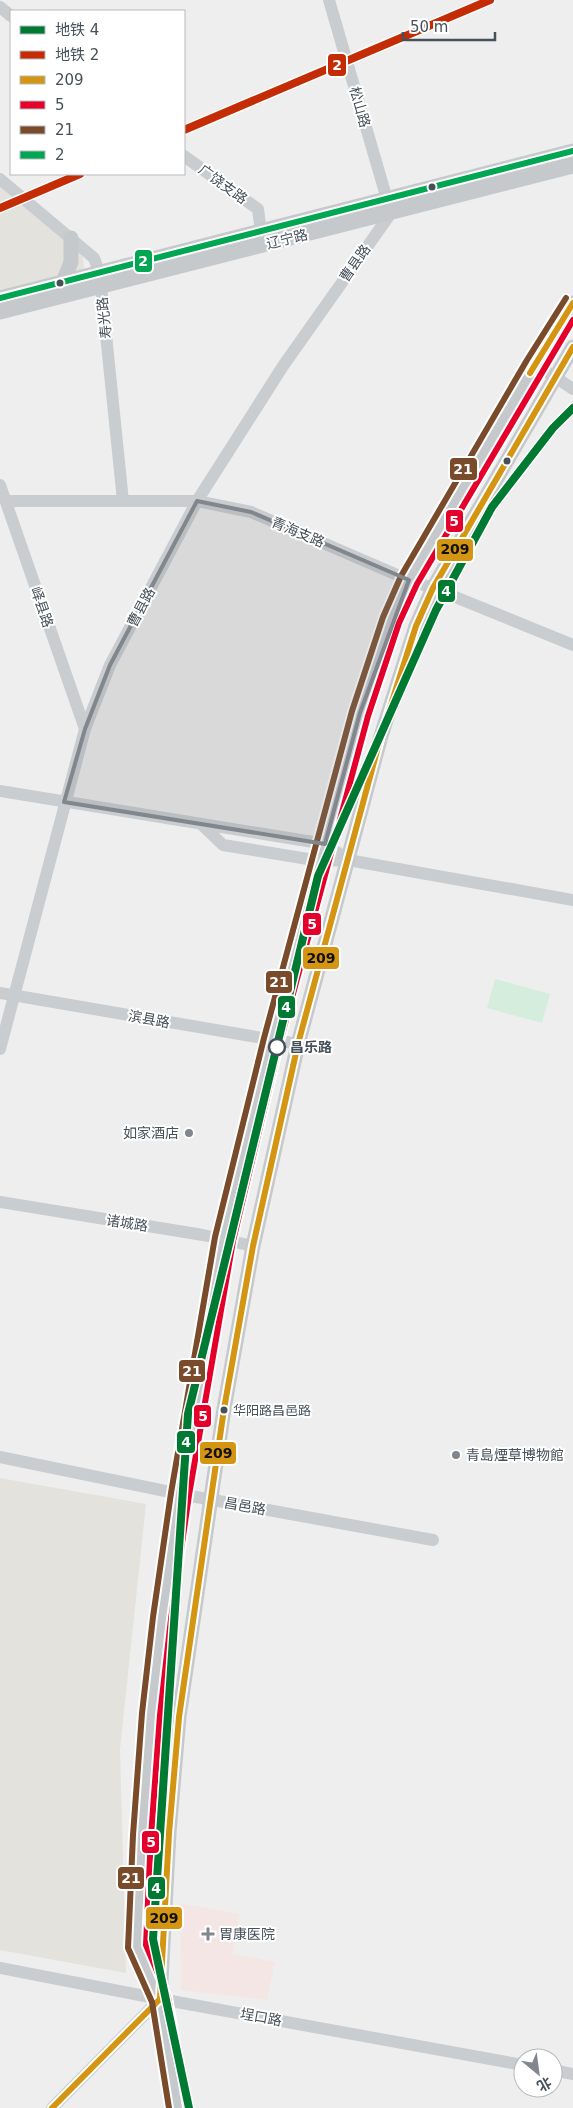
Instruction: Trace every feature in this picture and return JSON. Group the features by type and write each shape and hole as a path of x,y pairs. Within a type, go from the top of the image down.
{"main road":[{"name":"辽宁路","path":"0,312 100,279 261,238 386,199 573,151"},
{"name":"辽宁路","path":"261,238 390,213 573,166"},
{"path":"63,282 71,262 71,238"},
{"name":"辽宁路","path":"0,298 63,282 100,279"},
{"path":"160,1999 137,1947 142,1835 151,1714 180,1494 224,1239 272,1040 360,713 391,620 409,580 535,364 573,303"},
{"path":"178,2108 160,1999 169,1832 178,1717 224,1409 253,1246 298,1044 382,736 416,626 433,588 573,347"}],"street":[{"name":"松山路","path":"329,0 390,213"},
{"path":"0,7 10,15"},
{"name":"广饶支路","path":"185,157 258,210 261,238"},
{"name":"寿光路","path":"0,179 94,258 100,279 123,501"},
{"name":"曹县路","path":"0,1049 64,802 85,729 110,665 197,501 283,366 390,213"},
{"path":"535,364 573,389"},
{"name":"峄县路","path":"0,484 85,729"},
{"name":"青海支路","path":"6,501 197,501 251,512 409,580 573,645"},
{"path":"0,791 324,844 348,860"},
{"path":"201,824 223,845 320,861 348,860 573,900"},
{"name":"滨县路","path":"0,993 298,1044"},
{"name":"诸城路","path":"0,1202 224,1239 253,1246"},
{"name":"昌邑路","path":"0,1456 180,1494 433,1540"},
{"name":"埕口路","path":"0,1968 513,2063"},
{"path":"52,2108 160,1999"}],"highlighted area":[{"path":"197,501 251,512 409,580 360,713 325,844 64,802 85,729 110,665"}],"shaded area":[{"path":"0,186 83,257 84,273 0,291"},
{"path":"0,1478 146,1504 120,1749 126,1973 0,1950"},
{"name":"胃康医院","path":"180,1903 240,1914 232,1954 275,1962 267,2000 181,1990"}],"green space":[{"path":"495,979 550,994 542,1023 487,1008"}],"metro line":[{"name":"2","path":"185,130 490,0"},
{"name":"2","path":"0,208 78,175"},
{"name":"4","path":"189,2108 153,1939 188,1414 318,876 436,610 492,507 553,428 573,408"}],"transit line":[{"name":"2","path":"0,298 573,151"},
{"name":"21","path":"169,2108 152,2002 128,1948 133,1835 142,1713 153,1617 171,1493 215,1237 264,1038 352,711 383,617 401,576 527,360 566,298"},
{"name":"209","path":"530,373 573,303"},
{"name":"5","path":"187,2107 168,1997 146,1945 151,1836 160,1715 171,1619 189,1495 233,1241 280,1042 368,716 399,623 417,584 573,320"},
{"name":"209","path":"52,2108 160,1999 169,1833 179,1717 224,1409 253,1246 298,1044 381,736 416,626 433,588 573,347"}],"place":[{"name":"昌乐路","path":"277,1047"},
{"name":"如家酒店","path":"189,1133"},
{"name":"华阳路昌邑路","path":"224,1410"},
{"name":"青島煙草博物館","path":"456,1455"},
{"name":"胃康医院","path":"208,1934"}]}
